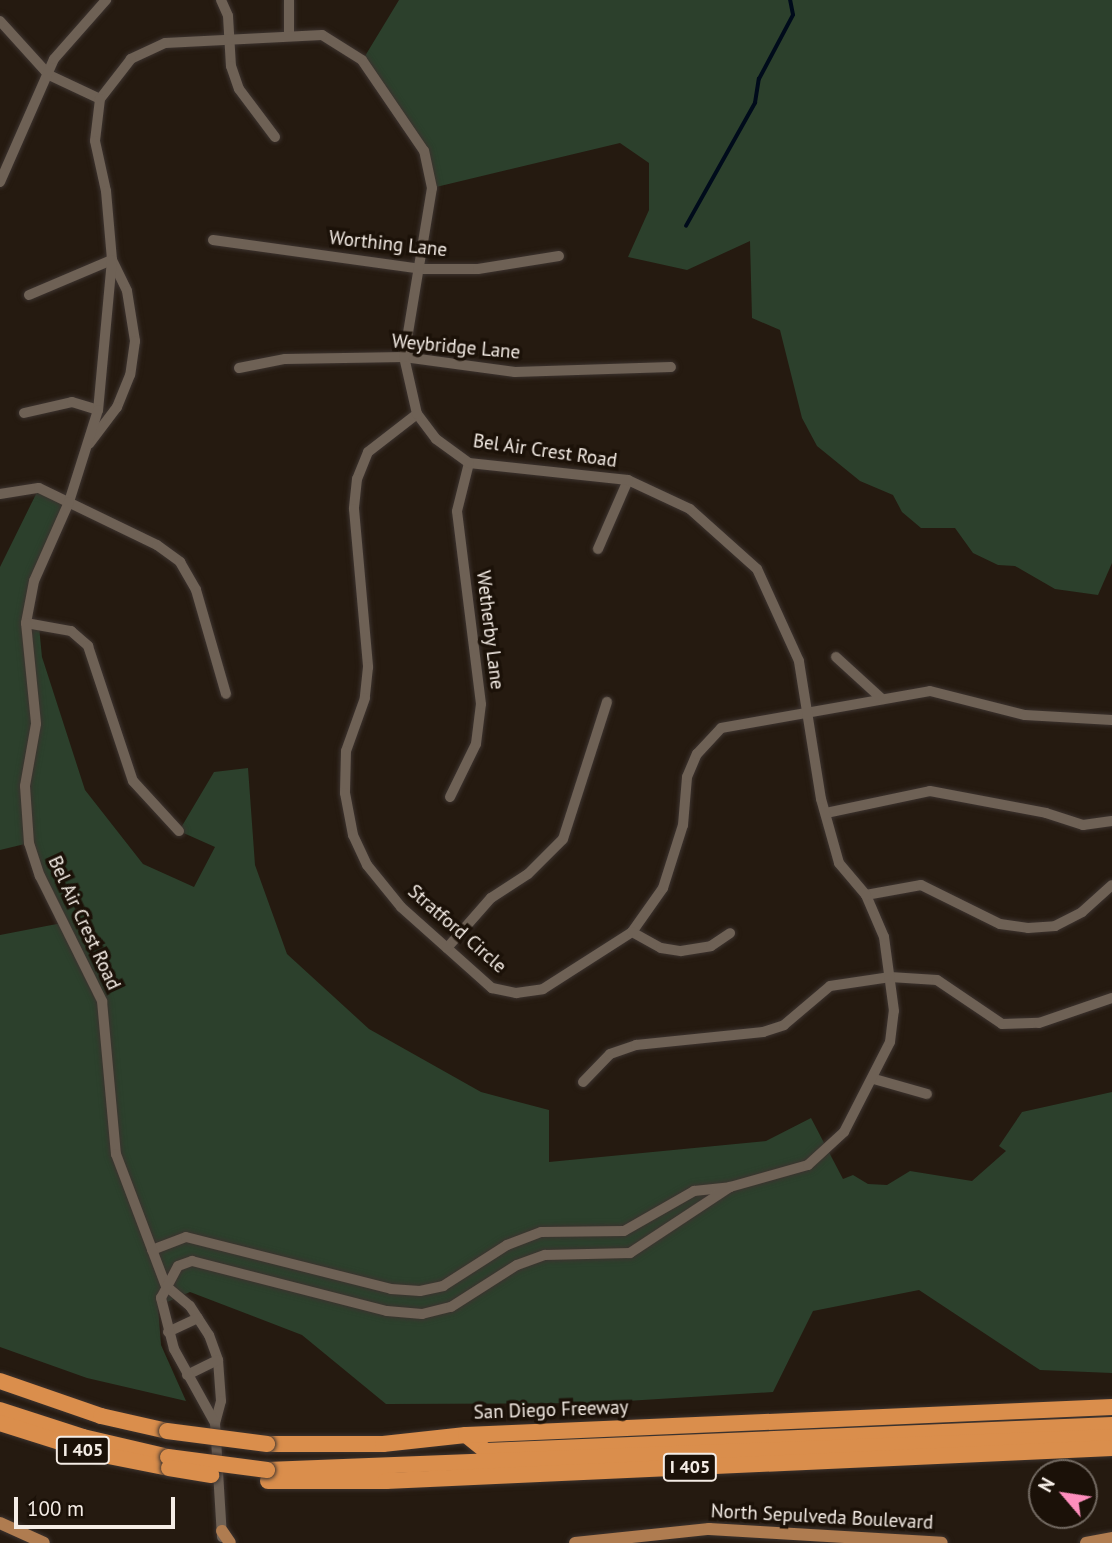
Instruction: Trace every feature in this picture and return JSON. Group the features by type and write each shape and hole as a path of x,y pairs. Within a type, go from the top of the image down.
{"highway":[{"name":"San Diego Freeway","path":"0,1381 101,1416 167,1431 267,1444 373,1445 466,1435 1112,1407"},
{"path":"0,1410 169,1462"},
{"name":"I 405","path":"0,1423 98,1454 268,1475 386,1481 1112,1448"},
{"path":"466,1435 486,1451 1112,1425"},
{"path":"268,1475 1112,1437"}],"main road":[{"path":"0,1523 44,1543"},
{"name":"North Sepulveda Boulevard","path":"575,1543 722,1529 942,1543"},
{"path":"1086,1543 1112,1538"},
{"path":"221,1539 230,1543"}],"street":[{"path":"0,182 54,59 106,0"},
{"path":"221,0 230,37 231,66 239,89 275,137"},
{"path":"289,0 289,35"},
{"path":"0,21 49,75 100,99"},
{"name":"Bel Air Crest Road","path":"152,1250 186,1237 391,1289 421,1291 443,1286 507,1245 541,1232 624,1231 694,1191 730,1187 808,1165 844,1132 874,1079 890,1042 894,1011 884,937 866,895 839,863 826,813 800,661 757,569 690,509 628,480 469,463 436,439 417,414 404,357 421,269 432,188 424,151 362,61 322,36 230,37 165,43 131,59 100,99 95,141 106,191 112,260 98,410 69,502 34,581 26,623 36,724 25,786 29,843 40,876 102,1001 116,1154 152,1250 166,1286 198,1318 218,1360 222,1392 215,1423 221,1539"},
{"name":"Worthing Lane","path":"213,240 421,269 478,270 559,256"},
{"path":"29,295 112,260"},
{"name":"Bel Air Crest Road","path":"86,448 117,407 133,358 131,307 112,260"},
{"name":"Weybridge Lane","path":"239,368 285,359 404,357 515,372 671,367"},
{"path":"24,413 72,402 98,410"},
{"name":"Stratford Circle","path":"417,414 368,452 357,479 354,509 369,667 365,698 346,751 345,793 353,835 368,865 401,907 492,988 516,993 544,989 632,932 663,888 675,853 687,777 697,754 721,728 930,691 1025,715 1112,720"},
{"name":"Wetherby Lane","path":"450,797 476,744 481,704 457,511 469,463"},
{"path":"598,549 628,480"},
{"path":"0,494 6,489 38,488 157,545 180,562 196,590 226,694"},
{"path":"26,623 71,631 88,646 133,781 179,831"},
{"path":"836,657 881,699"},
{"path":"447,948 491,898 528,874 563,839 607,702"},
{"path":"826,813 930,791 1046,813 1094,827 1112,821"},
{"path":"866,895 921,885 1000,924 1028,928 1055,926 1073,917 1112,885"},
{"path":"632,932 661,948 681,951 711,946 730,933"},
{"path":"583,1082 610,1054 636,1045 763,1032 784,1025 830,986 890,977 937,980 1002,1024 1040,1023 1112,998"},
{"path":"874,1079 927,1094"},
{"name":"Bel Air Crest Road","path":"215,1423 187,1375 168,1332 161,1298 178,1266 192,1261 387,1311 422,1314 451,1307 517,1265 545,1255 630,1254 730,1187"},
{"path":"168,1332 198,1318"},
{"path":"187,1375 218,1360"}],"green space":[{"path":"399,0 1112,0 1112,563 1098,595 1055,589 1015,566 998,565 973,553 955,528 921,528 902,512 893,495 860,481 817,446 802,418 780,330 752,318 750,241 687,270 628,257 649,210 649,163 620,143 432,188 424,151 362,61"},
{"path":"39,488 69,502 34,581 26,623 39,626 42,657 85,790 143,864 194,887 215,847 179,831 214,772 248,768 255,865 287,954 369,1029 481,1092 549,1110 549,1162 766,1141 811,1118 843,1179 853,1175 868,1184 887,1185 910,1171 972,1181 1006,1151 999,1146 1022,1112 1112,1092 1112,1373 1040,1370 919,1290 813,1311 773,1392 594,1403 386,1404 302,1335 190,1292 158,1306 161,1345 186,1401 87,1378 0,1347 0,935 62,923 29,843 0,850 0,567"}],"waterway":[{"path":"686,226 755,103 759,79 793,15 790,0"}]}
